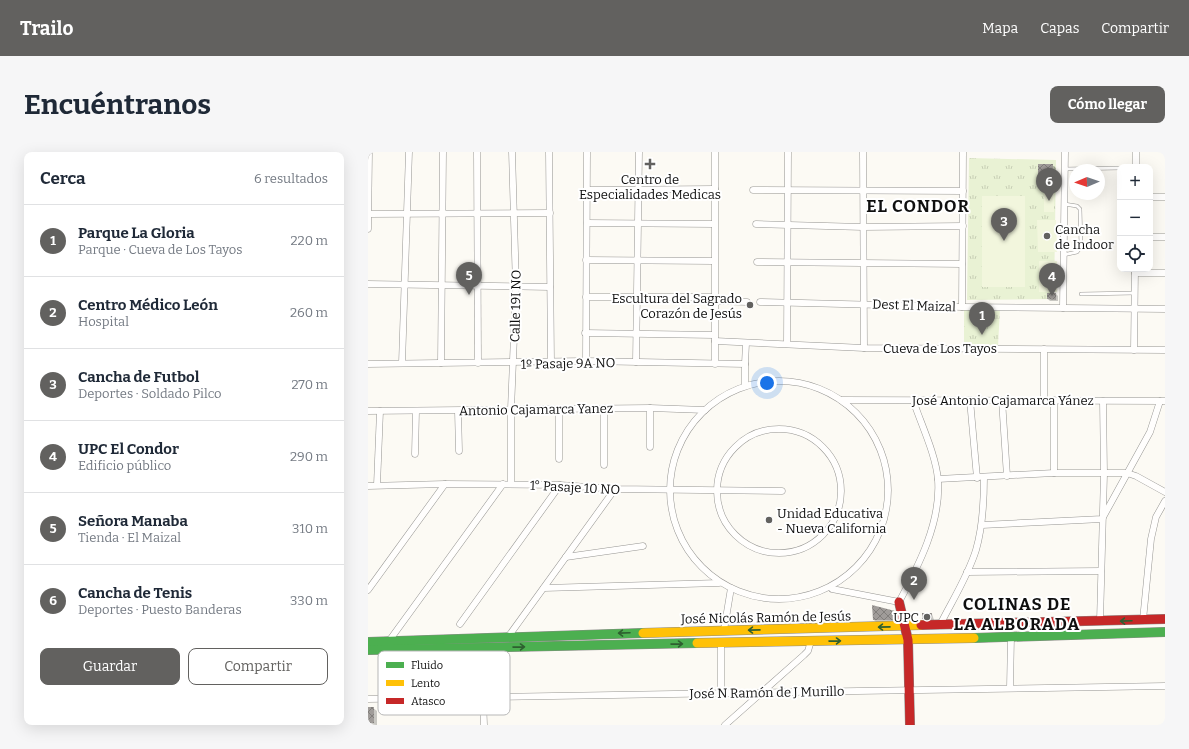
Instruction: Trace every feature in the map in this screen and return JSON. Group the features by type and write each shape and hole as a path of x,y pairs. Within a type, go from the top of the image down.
{"street":[{"path":"368,229 369,152"},
{"path":"402,363 409,152"},
{"path":"441,363 444,214 443,152"},
{"path":"477,152 479,287 478,363"},
{"name":"Calle 19I NO","path":"511,484 511,409 516,287 512,152"},
{"path":"549,152 550,362"},
{"path":"586,362 587,152"},
{"path":"636,362 639,152"},
{"path":"715,152 715,364"},
{"path":"787,344 788,152"},
{"path":"863,152 864,348"},
{"path":"962,307 963,152"},
{"path":"1063,308 1065,152"},
{"path":"1136,152 1136,164"},
{"path":"587,190 715,189"},
{"path":"753,190 963,191"},
{"path":"1153,197 1165,197"},
{"path":"368,214 550,214"},
{"path":"587,223 714,224"},
{"path":"756,224 863,227 963,226"},
{"path":"1153,237 1165,237"},
{"path":"586,260 714,261"},
{"path":"757,262 962,264"},
{"path":"1134,350 1136,308 1135,272"},
{"path":"1150,272 1165,273"},
{"path":"368,284 550,287"},
{"path":"586,297 637,296 747,302"},
{"name":"Dest El Maizal","path":"760,302 962,307 1165,309"},
{"name":"Cueva de Los Tayos","path":"585,333 715,338 746,343 864,348 1165,350"},
{"path":"745,386 746,343"},
{"path":"1044,349 1044,400"},
{"name":"1º Pasaje 9A NO","path":"368,364 550,362 745,364"},
{"path":"832,589 857,569 876,543 887,513 888,481 880,450 864,422 841,400 819,388 795,382 770,381 745,386 724,396 705,410 686,433 673,460 669,490 674,526 692,559 719,583 731,588 786,597 811,594 832,589 900,602"},
{"name":"José Antonio Cajamarca Yánez","path":"841,400 1162,401"},
{"path":"910,725 908,640 900,602 920,562 934,518 938,480 933,458 912,400"},
{"path":"970,400 977,478"},
{"path":"1002,400 1008,476"},
{"path":"1054,400 1054,474"},
{"path":"1100,621 1104,474 1103,400"},
{"path":"1102,519 1150,432 1162,401"},
{"path":"604,408 604,465"},
{"name":"Antonio Cajamarca Yanez","path":"368,411 604,408 705,410"},
{"path":"650,408 650,447"},
{"path":"559,409 559,459"},
{"path":"377,485 380,411"},
{"path":"415,454 416,411"},
{"path":"458,411 458,451"},
{"path":"786,428 806,434 822,446 835,462 841,482 840,503 833,522 820,538 802,549 782,554 762,552 743,543 728,528 719,510 716,489 720,469 730,451 746,437 765,429 786,428"},
{"path":"938,480 1054,474 1127,473 1136,476 1165,492"},
{"path":"940,625 967,572 975,551 982,525 984,477"},
{"path":"368,590 445,484"},
{"path":"389,641 503,484"},
{"name":"1° Pasaje 10 NO","path":"368,486 511,484 560,485 615,489 716,489 782,491"},
{"path":"460,624 560,485"},
{"path":"508,637 615,489"},
{"path":"1144,620 1150,539 1156,517 1165,501"},
{"path":"982,525 1102,519"},
{"path":"566,557 643,546"},
{"path":"967,572 1101,571"},
{"path":"544,588 719,583"},
{"path":"724,630 731,588"},
{"name":"José Nicolás Ramón de Jesús","path":"368,642 724,630 906,627 1165,619"},
{"name":"José Nicolás Ramón de Jesús","path":"368,650 908,640 1165,632"},
{"path":"1010,688 1011,636"},
{"path":"725,725 808,651 811,641"},
{"path":"721,643 721,693"},
{"name":"José N Ramón de J Murillo","path":"510,697 1165,686"},
{"name":"José N Ramón de J Murillo","path":"368,699 378,699"},
{"path":"483,715 484,725"}],"lane":[{"path":"1064,170 1117,168"},
{"path":"1064,204 1077,206 1080,209 1081,247 1077,252 1064,255"},
{"path":"1081,294 1135,293"}],"green space":[{"path":"969,158 1056,160 1054,299 967,300"},
{"path":"1044,191 1054,191 1054,212 1044,212"},
{"path":"982,196 1025,196 1025,287 982,287"},
{"name":"Cancha de Indoor","path":"1037,220 1056,220 1057,252 1038,252"},
{"path":"1039,261 1057,261 1057,292 1039,292"},
{"path":"964,309 1000,309 998,346 964,346"}],"building":[{"path":"1038,164 1053,164 1052,187 1038,187"},
{"path":"1047,293 1056,293 1056,300 1047,299"},
{"path":"872,605 895,611 897,620 873,620"},
{"name":"UPC","path":"922,613 932,613 932,619 922,619"},
{"path":"368,707 374,707 374,723 368,723"}],"traffic: fast":[{"path":"974,638 1165,632"},
{"path":"368,642 643,633"},
{"path":"368,650 697,643"}],"traffic: slow":[{"path":"643,633 921,625"},
{"path":"697,643 974,638"}],"traffic: jam":[{"path":"899,602 908,640 910,725"},
{"path":"921,625 1165,619"}],"place":[{"name":"Centro de Especialidades Medicas","path":"650,164"},
{"name":"Cancha de Tenis","path":"1049,201"},
{"name":"Cancha de Indoor","path":"1047,236"},
{"name":"Cancha de Futbol","path":"1004,241"},
{"name":"Señora Manaba","path":"469,295"},
{"name":"UPC El Condor","path":"1052,296"},
{"name":"Escultura del Sagrado Corazón de Jesús","path":"750,305"},
{"name":"Parque La Gloria","path":"982,335"},
{"name":"Unidad Educativa - Nueva California","path":"769,520"},
{"name":"Centro Médico León","path":"914,600"},
{"name":"UPC","path":"927,617"}],"district":[{"name":"EL CONDOR","path":"918,206"},
{"name":"COLINAS DE LA ALBORADA","path":"1017,614"}]}
